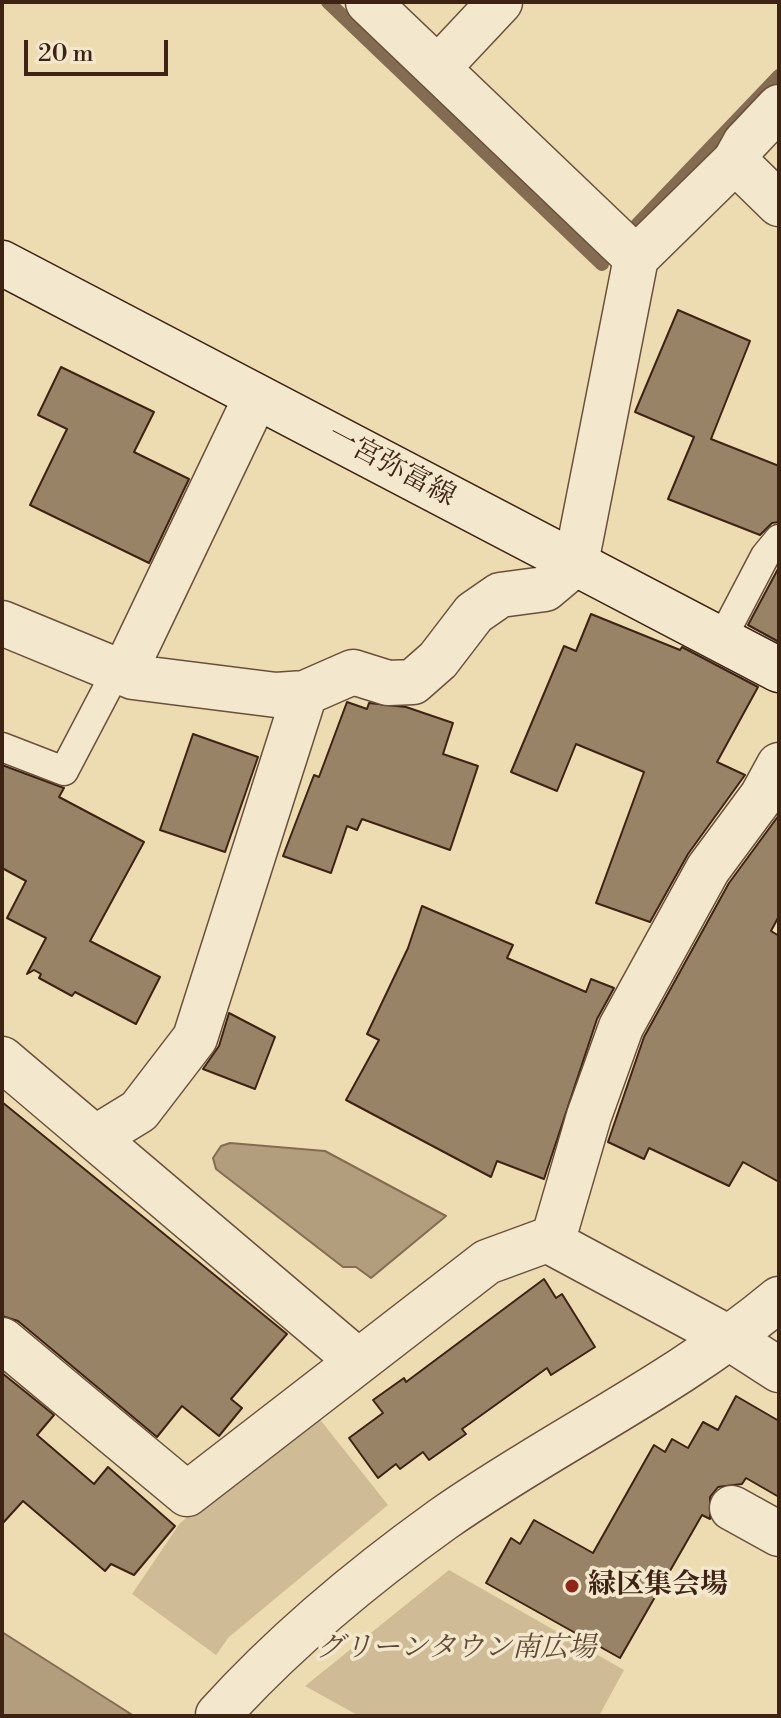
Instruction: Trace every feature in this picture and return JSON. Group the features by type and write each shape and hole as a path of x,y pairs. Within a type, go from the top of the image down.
{"street":[{"path":"368,2 636,258"},
{"path":"438,68 500,2"},
{"path":"2,623 121,672 276,695 305,693 353,672 388,683 413,682 438,660 474,613 500,595 545,589 576,563 636,258 735,161 745,143 779,107"},
{"path":"735,161 779,204"},
{"name":"一宮弥富線","path":"2,263 779,670"},
{"path":"121,672 256,397"},
{"path":"95,1138 139,1111 195,1038 305,693"},
{"path":"552,1243 589,1116 621,1027 708,869 762,796 779,765"},
{"path":"2,1059 358,1361"},
{"path":"2,1340 187,1494 487,1262 547,1240 731,1339 779,1370"},
{"path":"217,1715 339,1597 444,1518 731,1339 779,1299"},
{"path":"732,1508 779,1534"}],"lane":[{"path":"721,640 765,556 779,539"},
{"path":"2,747 64,771 121,672"}],"green space":[{"path":"318,1417 388,1505 229,1637 216,1655 132,1594 180,1523"},
{"name":"グリーンタウン南広場","path":"449,1570 624,1670 599,1716 359,1716 305,1686"}],"shaded area":[{"path":"230,1143 325,1151 446,1216 371,1278 356,1267 343,1267 216,1169 213,1158 221,1146"},
{"path":"2,1632 134,1716 2,1716"}],"building":[{"path":"678,310 750,341 711,439 779,466 779,522 772,523 760,535 668,499 694,437 635,412"},
{"path":"61,367 154,412 134,452 189,479 149,563 30,505 67,429 38,415"},
{"path":"779,567 779,642 748,625"},
{"path":"591,614 680,650 682,647 758,687 717,762 745,775 688,854 650,922 596,903 644,772 576,744 557,791 511,772 564,646 576,651"},
{"path":"347,702 367,709 369,703 406,707 453,723 443,754 478,766 450,850 362,819 357,830 347,826 331,873 283,856 314,775 319,777"},
{"path":"193,734 258,757 225,852 160,830"},
{"path":"2,765 64,788 59,797 144,842 90,941 160,977 136,1024 75,992 72,996 39,978 41,974 34,970 27,974 46,938 7,918 26,881 2,868"},
{"path":"779,815 779,916 771,931 779,936 779,1182 743,1162 729,1186 649,1148 644,1159 608,1142 644,1037 729,883"},
{"path":"422,906 513,945 507,958 586,992 591,979 614,988 597,1019 544,1179 497,1161 491,1177 346,1100 379,1040 367,1034 408,948"},
{"path":"229,1013 275,1037 255,1089 203,1069 219,1046"},
{"path":"2,1102 287,1334 231,1399 242,1408 219,1436 182,1406 157,1437 18,1321 2,1316"},
{"path":"544,1279 556,1298 562,1294 595,1347 551,1375 547,1368 462,1429 466,1434 429,1460 423,1452 400,1469 396,1464 378,1478 349,1438 383,1413 373,1400 404,1378 406,1382"},
{"path":"2,1373 54,1415 37,1435 94,1484 108,1467 175,1526 134,1575 111,1564 105,1571 23,1501 2,1524"},
{"path":"736,1396 779,1421 779,1497 746,1478 742,1484 718,1487 710,1497 710,1519 702,1515 620,1658 486,1583 511,1538 520,1544 534,1520 593,1553 654,1445 665,1452 672,1439 688,1448 703,1422 718,1430"}],"waterway":[{"path":"328,2 602,264"},
{"path":"635,227 779,76"}],"place":[{"name":"緑区集会場","path":"572,1586"}]}
